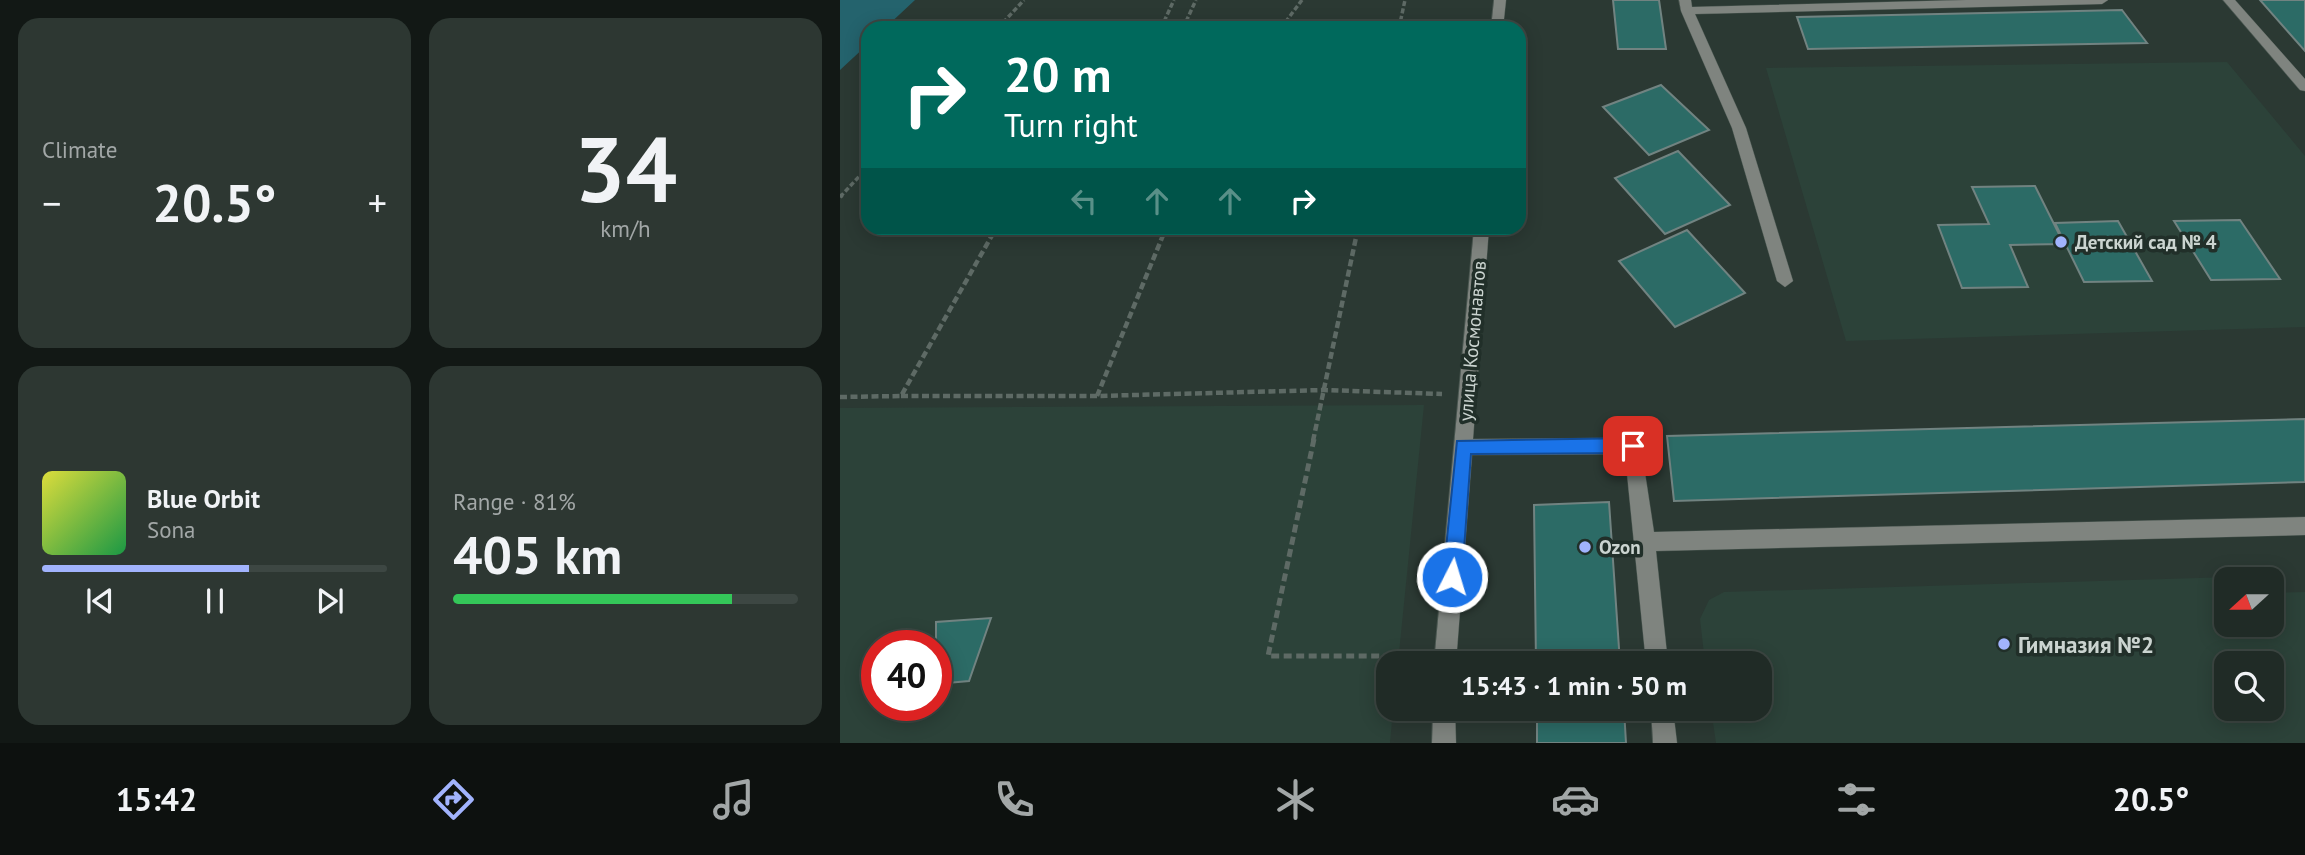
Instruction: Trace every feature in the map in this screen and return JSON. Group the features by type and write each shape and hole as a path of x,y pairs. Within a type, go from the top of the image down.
{"street":[{"path":"1498,21 1500,0"},
{"path":"1785,281 1739,128 1686,5 2102,0"},
{"path":"2229,0 2305,87"},
{"name":"улица Космонавтов","path":"1446,651 1480,235"},
{"path":"1463,447 1633,446 1656,651"},
{"path":"1645,542 2305,526"},
{"path":"1444,721 1444,743"},
{"path":"1663,721 1665,743"}],"path":[{"path":"1004,21 1024,0"},
{"path":"1164,21 1174,0"},
{"path":"1186,21 1196,0"},
{"path":"1286,21 1302,0"},
{"path":"1400,21 1405,0"},
{"path":"840,197 861,174"},
{"path":"901,396 991,235"},
{"path":"1097,396 1163,235"},
{"path":"1357,235 1268,656 1376,658"},
{"path":"840,397 1097,396 1324,390 1468,394"}],"shaded area":[{"name":"Детский сад № 4","path":"2227,62 2305,156 2305,327 1846,341 1766,68"},
{"path":"1424,405 1399,651 1376,651 1376,721 1392,721 1390,743 840,743 840,408"},
{"name":"Гимназия №2","path":"2214,578 2214,637 2284,637 2284,593 2305,592 2305,743 1716,743 1713,721 1772,721 1772,651 1704,651 1700,619 1709,600 1724,592"}],"water":[{"path":"840,0 915,0 892,21 861,21 861,50 840,70"}],"building":[{"path":"1613,0 1659,0 1666,49 1618,49"},
{"path":"2260,0 2305,0 2305,51"},
{"path":"2122,10 2147,43 1808,49 1797,17"},
{"path":"1661,85 1709,130 1649,155 1603,107"},
{"path":"1678,151 1730,205 1665,234 1615,178"},
{"path":"2035,186 2064,244 2010,245 2028,287 1962,288 1938,225 1989,224 1972,187"},
{"path":"2240,220 2280,279 2211,280 2174,221"},
{"path":"2118,221 2152,281 2084,282 2055,223"},
{"path":"1687,230 1745,293 1675,327 1619,261"},
{"path":"2305,419 2305,482 1674,501 1667,436"},
{"path":"1609,502 1619,651 1536,651 1534,505"},
{"path":"991,618 969,681 952,683 952,630 936,630 936,622"},
{"path":"1537,721 1625,721 1626,743 1537,743"}],"place":[{"name":"Детский сад № 4","path":"2061,242"},
{"name":"Ozon","path":"1585,547"},
{"name":"Гимназия №2","path":"2004,644"}],"route":[{"path":"1452,577 1463,447 1633,446"}]}
